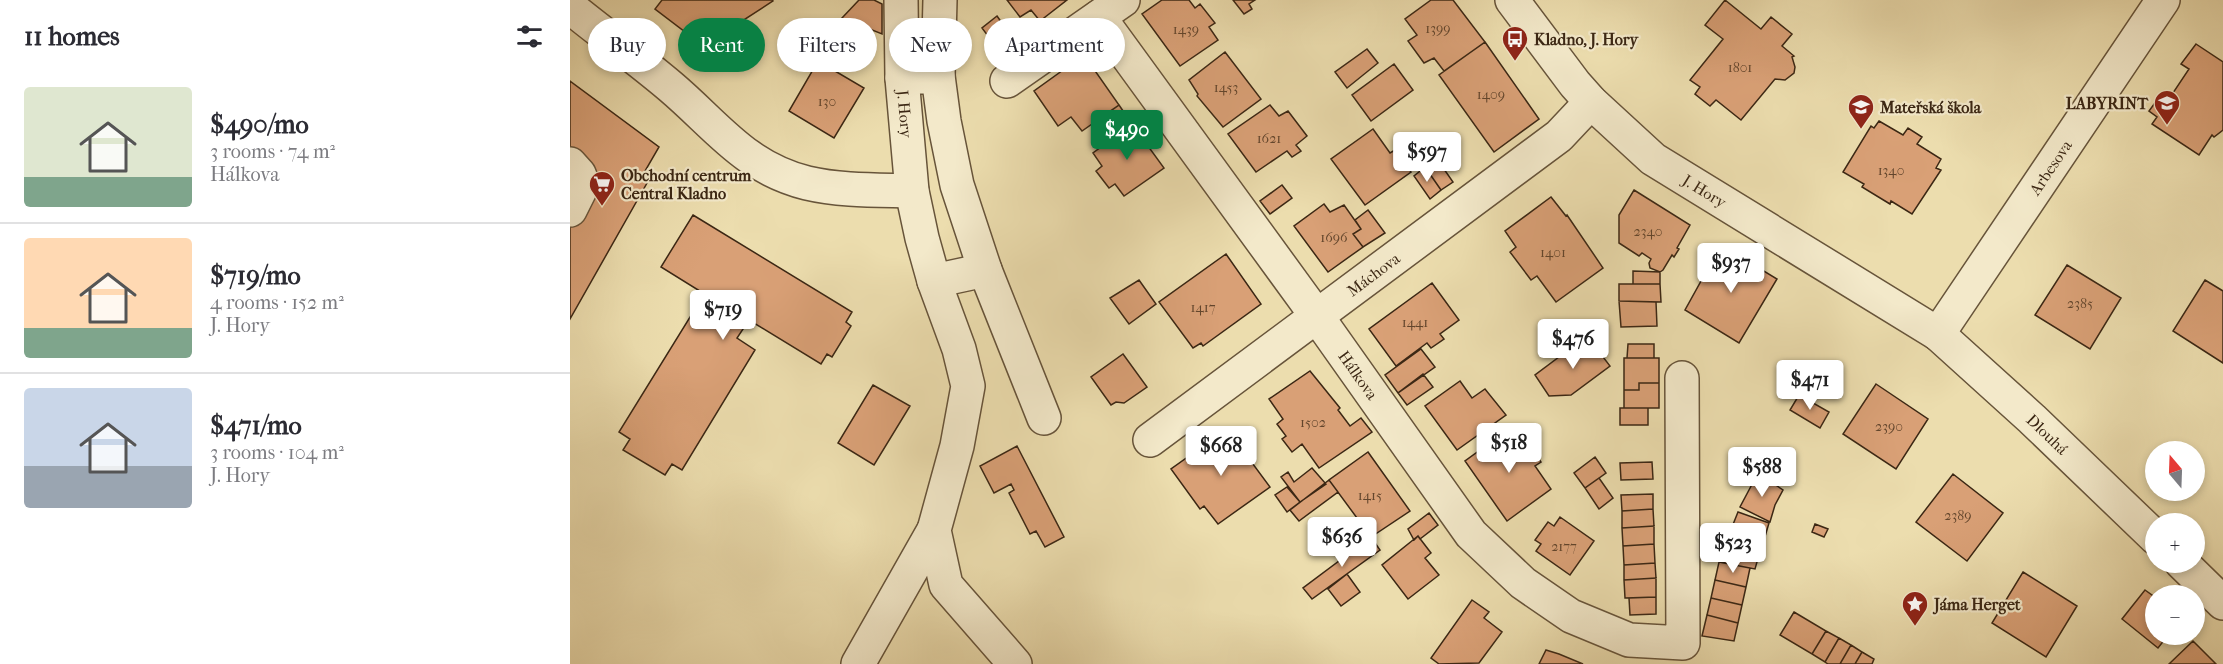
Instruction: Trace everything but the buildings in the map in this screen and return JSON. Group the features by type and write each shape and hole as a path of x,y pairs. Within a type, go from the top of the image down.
{"street":[{"name":"J. Hory","path":"901,0 902,78 912,191 934,281 966,372 968,386 960,432 934,530"},
{"path":"940,0 938,76 944,122 957,185 985,270 1044,418"},
{"name":"J. Hory","path":"1512,0 1575,84 1591,102 1653,159 1938,334"},
{"name":"Arbesova","path":"1938,334 2163,0"},
{"path":"570,7 669,86 724,138 748,157 770,170 808,183 847,188 912,191"},
{"path":"1007,81 1111,8"},
{"name":"Hálkova","path":"1111,8 1316,315 1472,534 1523,583 1571,616 1629,640 1683,643 1682,378"},
{"path":"902,78 938,76"},
{"name":"Máchova","path":"1150,440 1559,136 1591,102"},
{"path":"570,165 579,172 582,180 581,191 570,210"},
{"path":"934,281 985,270"},
{"name":"Dlouhá","path":"1938,334 2032,419 2145,527"},
{"path":"858,664 934,530"},
{"path":"934,530 945,585 1015,664"},
{"path":"2192,573 2223,603"}],"place":[{"name":"Kladno, J. Hory","path":"1515,62"},
{"name":"LABYRINT","path":"2167,126"},
{"name":"Mateřská škola","path":"1861,130"},
{"name":"Obchodní centrum Central Kladno","path":"602,207"},
{"name":"Jáma Herget","path":"1915,627"}]}
